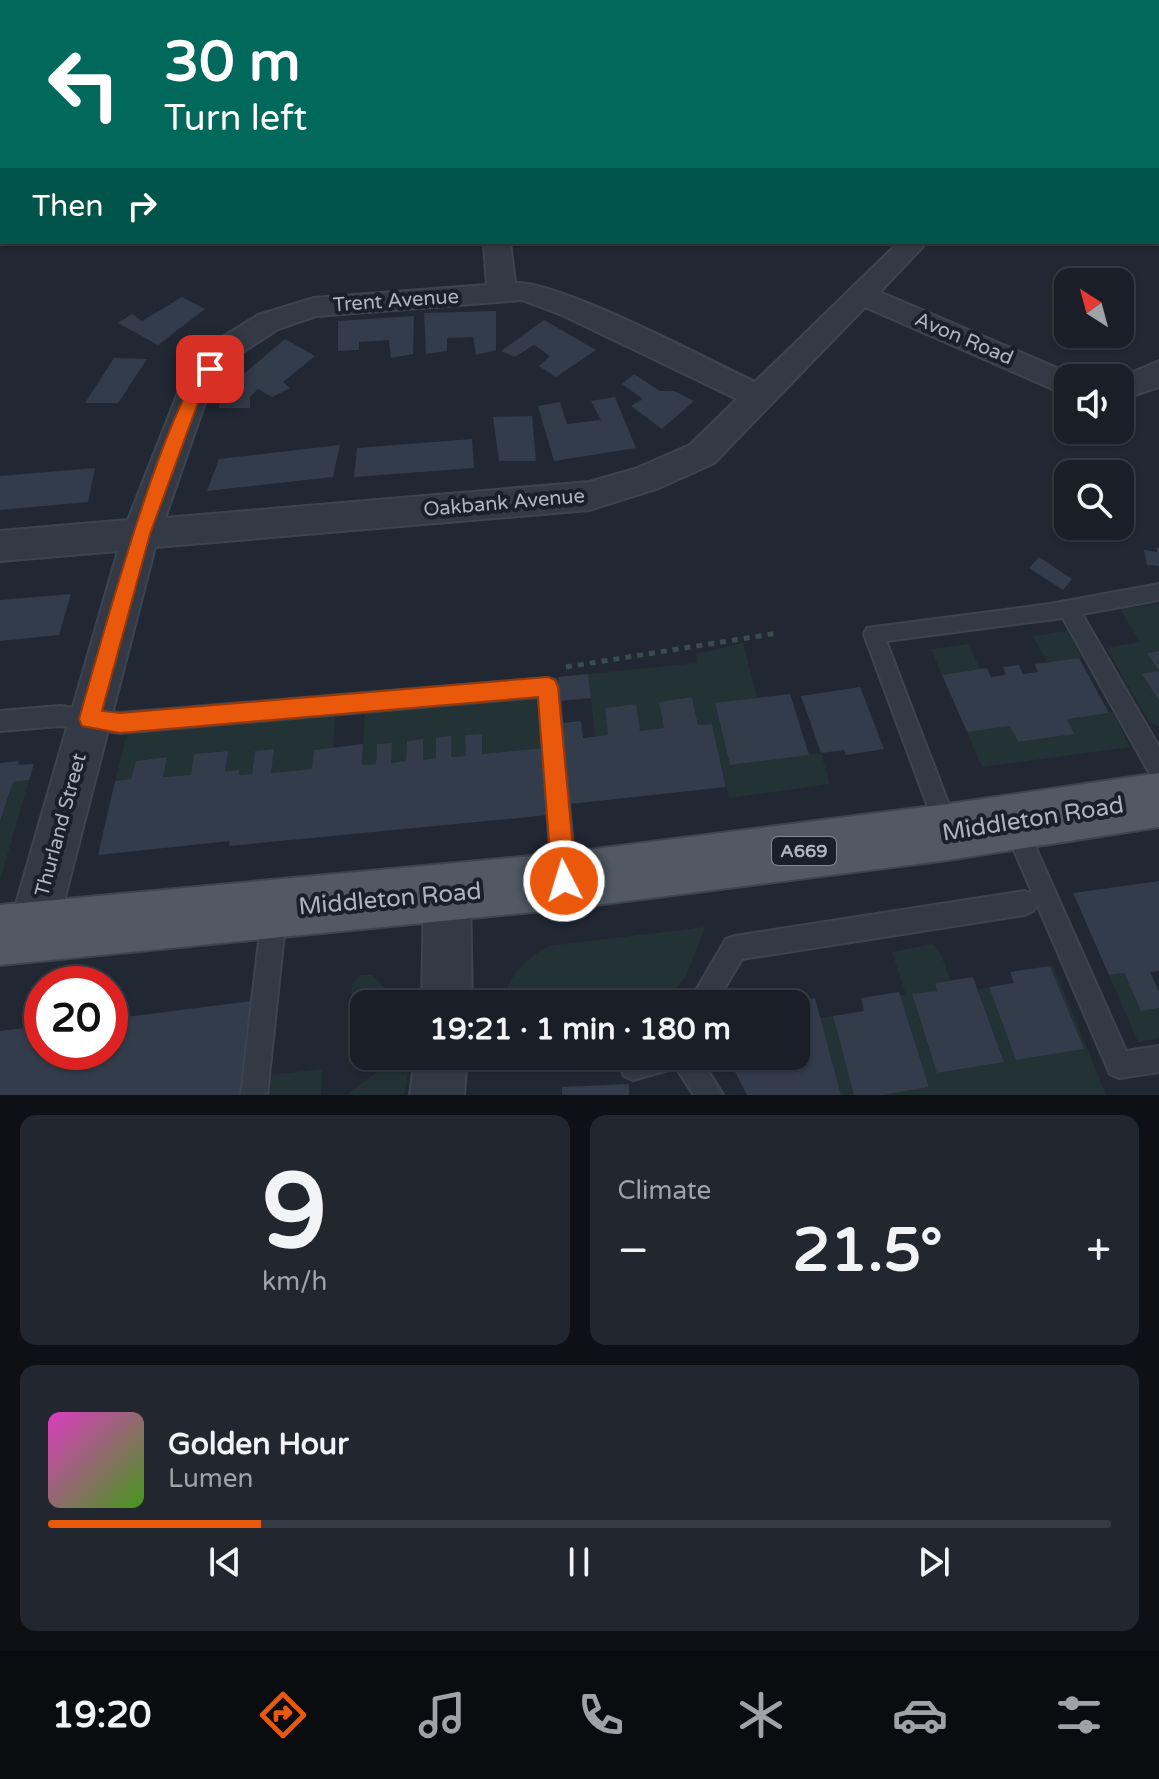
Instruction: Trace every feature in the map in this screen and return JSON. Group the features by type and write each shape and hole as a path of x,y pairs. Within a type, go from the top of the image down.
{"main road":[{"name":"Middleton Road","path":"16,934 564,881 948,832 1159,800"}],"street":[{"path":"497,244 502,293"},
{"name":"Oakbank Avenue","path":"0,546 589,496 637,484 702,454 912,244"},
{"name":"Trent Avenue","path":"141,534 195,388 224,350 268,322 314,307 524,291 572,308 760,397"},
{"name":"Avon Road","path":"861,295 1054,377"},
{"path":"1134,384 1159,372"},
{"name":"Thurland Street","path":"16,934 90,719 141,534"},
{"path":"447,894 447,990"},
{"path":"437,1095 440,1070"}],"lane":[{"path":"948,832 874,634 1069,610 1159,592"},
{"path":"1069,610 1159,768"},
{"path":"0,721 60,716 120,723 548,687 564,881"},
{"path":"1013,822 1119,1065 1159,1059"},
{"path":"710,990 735,948 1025,903"},
{"path":"254,1095 275,910"},
{"path":"693,1070 710,1095"}],"path":[{"path":"548,687 550,670 778,633"}],"shaded area":[{"path":"1159,604 1159,651 1148,653 1159,671 1143,674 1159,701 1159,726 1150,723 1106,648 1140,642 1120,609"},
{"path":"1067,631 1082,658 1047,662 1033,636"},
{"path":"743,643 757,698 715,704 730,765 821,753 830,784 729,798 712,724 698,725 692,697 659,702 664,728 640,731 635,704 605,708 608,735 595,737 588,674 697,663 696,654"},
{"path":"968,644 980,669 942,675 931,649"},
{"path":"539,697 543,748 482,754 482,734 466,735 466,756 451,757 450,736 436,758 423,760 422,739 407,741 406,761 391,763 391,743 377,744 376,764 362,765 365,713"},
{"path":"1113,712 1130,747 982,767 967,732 1010,726 1018,742 1074,734 1067,719"},
{"path":"335,716 333,748 314,750 312,769 271,773 273,749 255,751 252,774 239,775 239,770 225,771 227,751 194,754 191,775 163,777 166,757 136,761 131,779 115,781 127,733"},
{"path":"29,780 0,880 0,825 13,782"},
{"path":"705,927 686,976 675,990 506,990 518,969 549,946"},
{"path":"933,944 941,954 950,980 935,983 937,991 912,995 937,1073 1004,1062 978,989 989,987 1016,1060 1083,1049 1050,966 1053,966 1106,1095 883,1095 929,1087 900,995 906,995 892,952"},
{"path":"1124,973 1141,1011 1159,1008 1159,1038 1138,1042 1109,975"},
{"path":"361,975 372,975 387,990 352,990 352,984"},
{"path":"833,1016 854,1095 841,1095 820,1018"},
{"path":"322,1069 321,1095 269,1095 270,1075"},
{"path":"380,1070 409,1070 404,1095 347,1095"}],"building":[{"path":"182,297 205,309 158,345 118,323 132,314 142,321"},
{"path":"496,311 496,350 476,355 473,337 447,338 447,351 426,354 424,313"},
{"path":"414,316 413,354 391,358 389,340 359,342 359,350 338,351 338,321"},
{"path":"544,320 596,350 556,377 539,366 550,356 534,345 515,357 501,351"},
{"path":"285,339 315,356 283,382 290,388 272,397 258,389 250,397 250,408 219,408 221,393"},
{"path":"114,358 147,359 118,403 85,403"},
{"path":"634,374 660,391 674,391 694,401 662,429 631,406 643,399 622,384"},
{"path":"615,397 636,448 554,461 538,406 560,402 567,424 601,420 591,401"},
{"path":"532,416 536,461 499,461 493,417"},
{"path":"472,439 474,468 354,477 357,448"},
{"path":"340,445 333,477 207,491 219,459"},
{"path":"95,468 88,502 0,510 0,476"},
{"path":"1156,548 1159,548 1159,566 1147,565 1144,550 1157,552"},
{"path":"1039,557 1072,579 1063,590 1029,568"},
{"path":"71,594 59,635 0,641 0,600"},
{"path":"1159,651 1159,671 1147,653"},
{"path":"1079,658 1109,713 1067,719 1074,734 1018,742 1010,726 967,732 942,675 987,668 991,677 1006,675 1003,667 1019,665 1023,674 1038,672 1035,664"},
{"path":"1159,671 1159,701 1142,674"},
{"path":"588,674 591,698 560,701 558,677"},
{"path":"860,687 884,749 846,755 844,750 821,753 801,696"},
{"path":"790,694 809,755 730,765 715,703"},
{"path":"692,697 698,725 712,724 726,787 570,804 562,723 581,721 583,738 608,735 605,708 636,704 640,731 664,728 659,702"},
{"path":"482,734 482,754 543,748 548,815 229,846 230,841 98,855 115,781 131,779 136,761 167,757 163,777 191,775 194,754 228,751 225,771 239,770 239,775 252,774 255,751 274,749 271,773 312,769 314,750 363,744 362,765 376,764 377,744 392,743 391,763 406,761 407,741 423,739 423,760 436,758 436,738 451,736 451,757 466,756 465,735"},
{"path":"19,761 18,765 34,764 29,780 13,782 0,822 0,763"},
{"path":"1159,881 1159,971 1150,972 1159,992 1159,1008 1141,1011 1124,973 1109,975 1073,893"},
{"path":"1050,966 1084,1049 1016,1060 989,987 1014,983 1010,972"},
{"path":"973,977 1004,1062 937,1073 912,994 937,991 935,983"},
{"path":"899,992 929,1087 883,1095 854,1095 833,1016 864,1011 861,998"},
{"path":"815,998 841,1095 747,1095 734,1070 810,1070 810,999"},
{"path":"252,1001 241,1095 0,1095 0,1031 24,1028 24,1070 128,1070 128,1017"},
{"path":"629,1084 629,1095 562,1095 562,1087"}],"route":[{"path":"210,369 195,388 141,534 90,719 120,723 548,687 564,881"}]}
